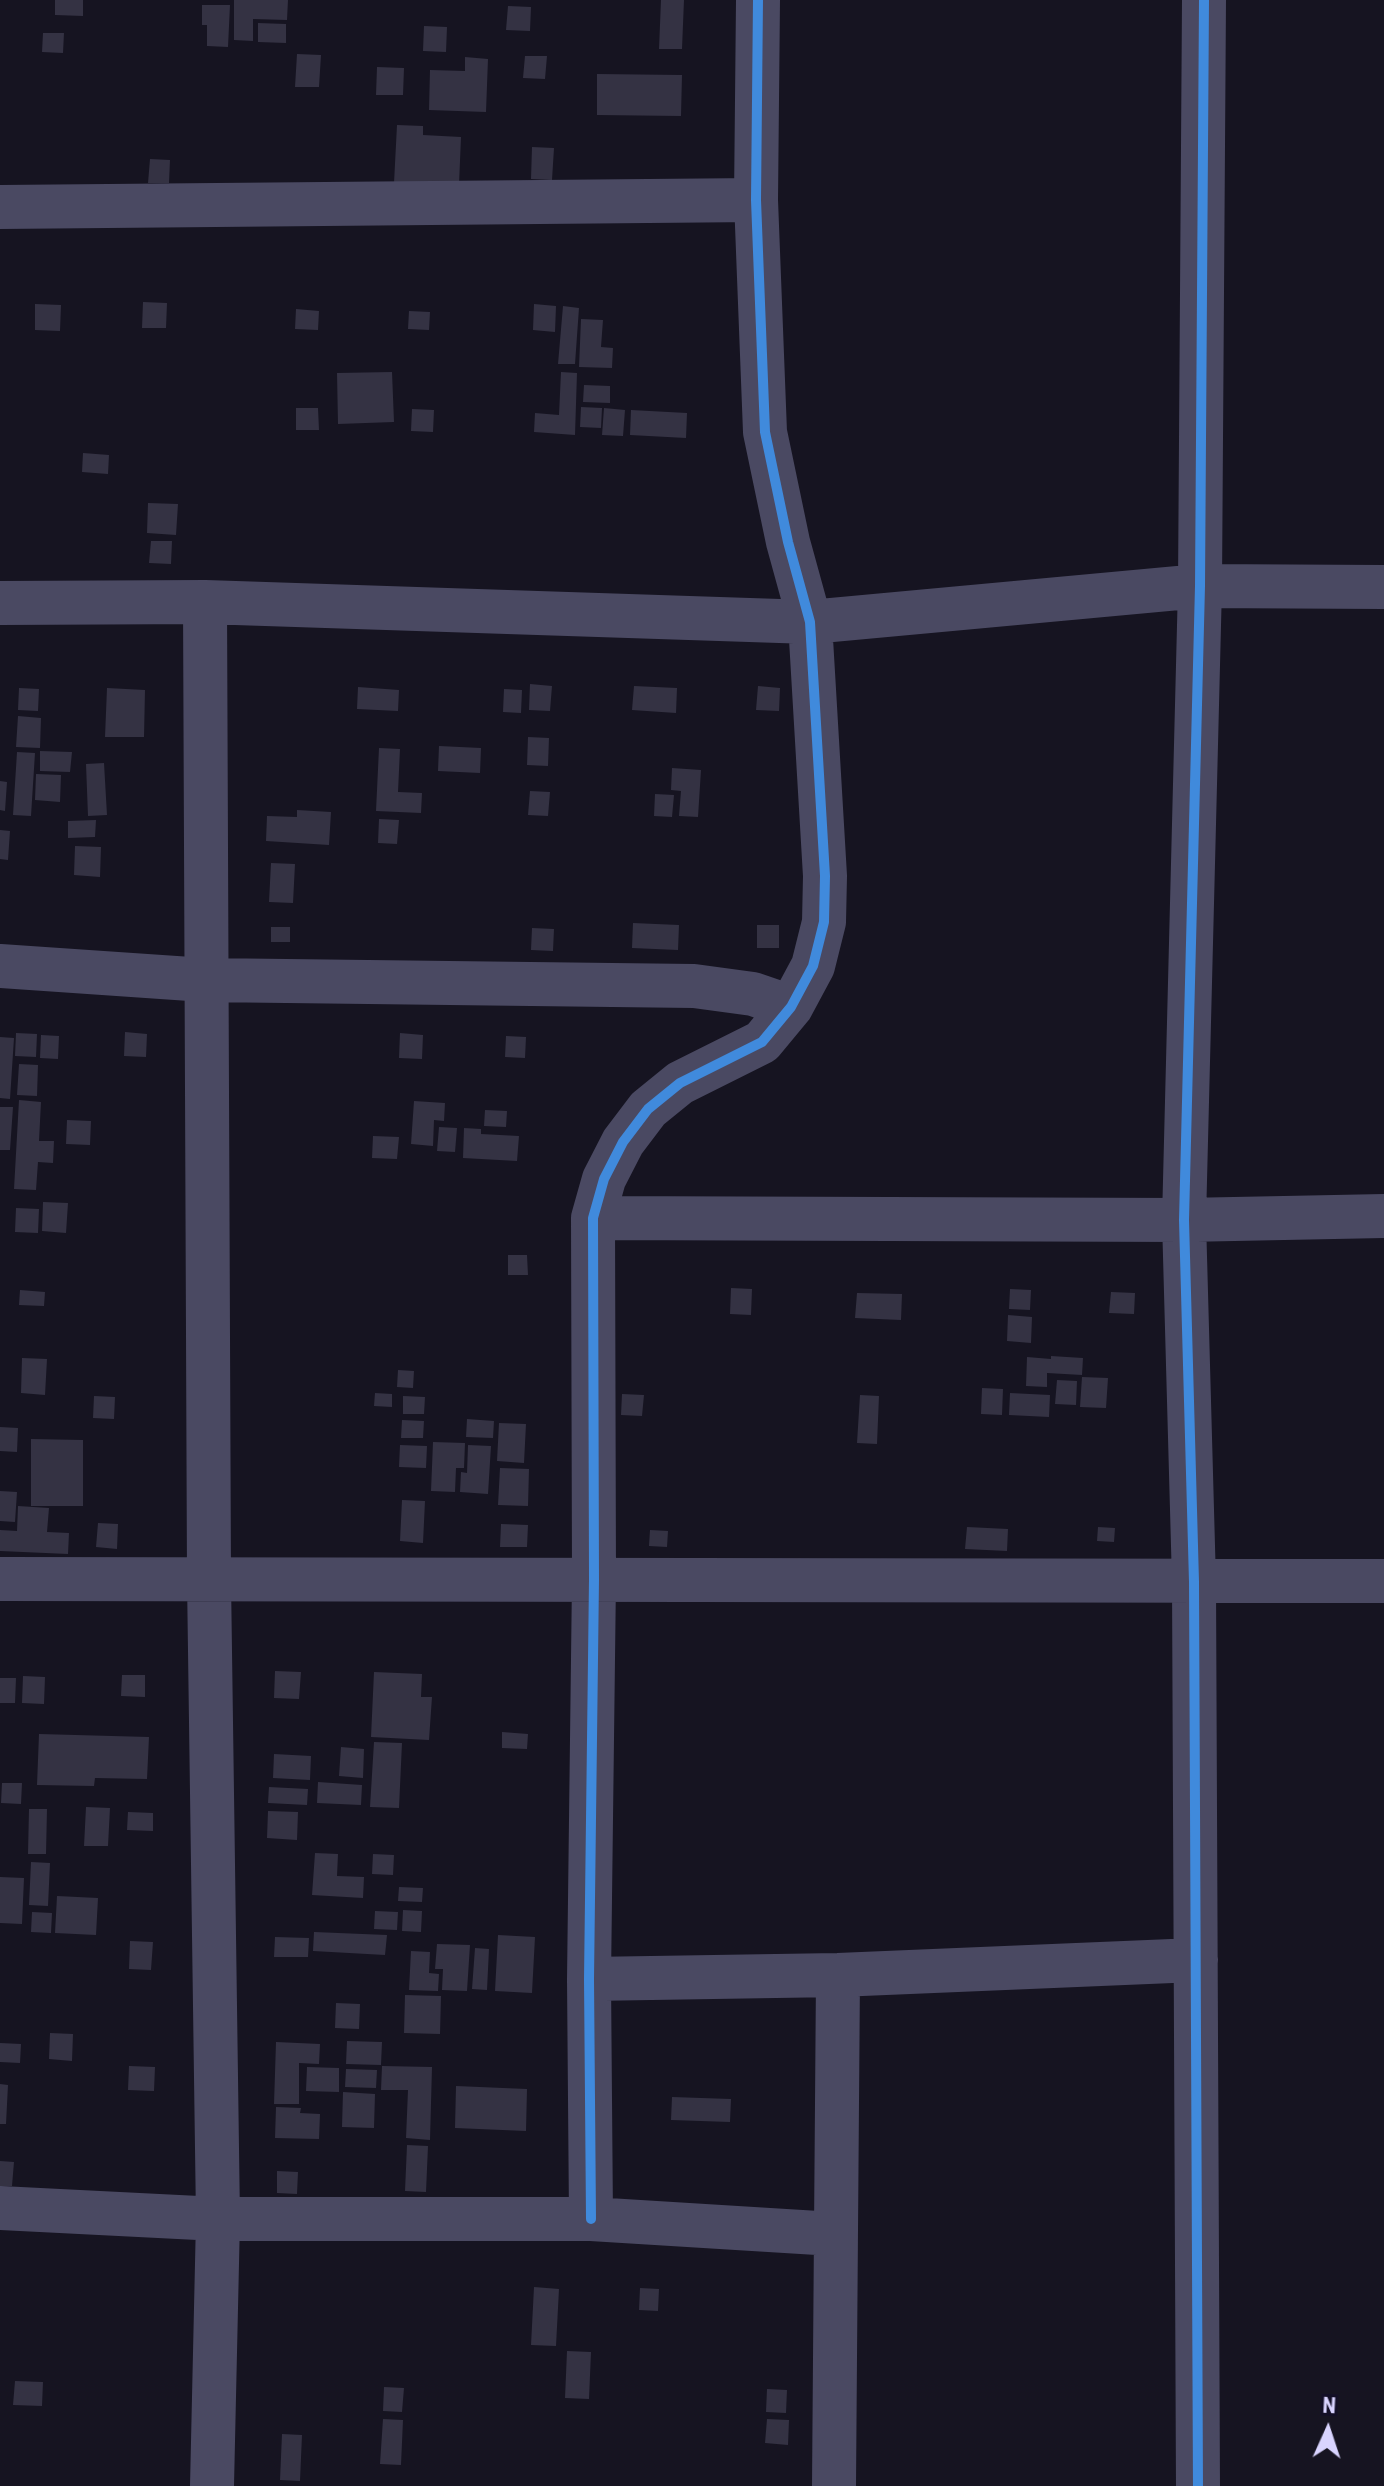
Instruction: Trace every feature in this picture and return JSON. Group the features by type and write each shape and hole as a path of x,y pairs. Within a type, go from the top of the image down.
{"street":[{"path":"591,2219 589,1979 594,1579 593,1218 604,1179 623,1142 648,1109 680,1083 762,1042 791,1007 813,966 824,922 825,876 810,622 788,542 765,432 756,200 758,0"},
{"path":"1198,2486 1194,1582 1184,1220 1200,586 1204,0"},
{"path":"0,207 756,200"},
{"path":"0,603 205,602 810,622 1200,586 1384,587"},
{"path":"205,602 209,1580 218,2219 212,2486"},
{"path":"0,966 205,980 694,986 753,994 791,1007"},
{"path":"593,1218 1184,1220 1384,1216"},
{"path":"0,1579 1384,1581"},
{"path":"589,1979 838,1975 1196,1960"},
{"path":"834,2486 838,1975"},
{"path":"0,2208 218,2219 591,2219 834,2234"}],"building":[{"path":"55,0 83,0 83,16 55,15"},
{"path":"234,0 288,0 287,20 253,19 253,41 234,40"},
{"path":"661,0 684,0 682,49 659,49"},
{"path":"202,5 230,5 228,47 207,46 207,25 202,25"},
{"path":"508,6 531,7 530,31 506,30"},
{"path":"258,23 286,24 286,43 258,42"},
{"path":"424,26 447,27 446,52 423,51"},
{"path":"43,33 64,33 63,53 42,52"},
{"path":"297,54 321,55 319,87 295,87"},
{"path":"525,56 547,56 545,79 523,78"},
{"path":"465,57 488,59 486,112 429,110 430,70 465,71"},
{"path":"377,67 404,68 403,95 376,95"},
{"path":"597,74 682,75 681,116 597,115"},
{"path":"397,125 423,126 423,135 461,137 459,185 394,183"},
{"path":"532,147 554,148 552,180 531,179"},
{"path":"150,159 170,160 169,183 148,183"},
{"path":"143,302 167,303 166,328 142,328"},
{"path":"35,304 61,305 60,331 35,330"},
{"path":"534,304 556,306 555,332 533,330"},
{"path":"563,306 579,308 575,364 558,364"},
{"path":"296,309 319,311 318,330 295,329"},
{"path":"409,311 430,312 429,330 408,329"},
{"path":"581,319 603,320 601,347 613,348 612,368 579,367"},
{"path":"392,372 394,422 338,424 337,373"},
{"path":"561,372 577,373 575,435 534,432 535,413 559,415"},
{"path":"584,385 610,386 610,403 583,402"},
{"path":"581,407 602,408 601,428 580,427"},
{"path":"296,408 318,408 319,430 296,430"},
{"path":"604,408 625,410 623,436 602,435"},
{"path":"412,409 434,410 433,432 411,431"},
{"path":"631,410 687,413 686,438 630,435"},
{"path":"83,453 109,455 108,474 82,472"},
{"path":"148,503 178,504 176,535 147,533"},
{"path":"151,541 172,541 171,564 149,563"},
{"path":"530,684 552,686 550,711 529,710"},
{"path":"634,686 677,688 676,713 632,710"},
{"path":"758,686 780,688 779,711 756,710"},
{"path":"358,687 399,690 398,711 357,709"},
{"path":"19,688 39,689 38,711 18,710"},
{"path":"107,688 145,690 144,737 105,737"},
{"path":"504,689 522,690 521,713 503,712"},
{"path":"18,716 41,718 40,748 16,747"},
{"path":"528,737 549,738 548,766 527,765"},
{"path":"439,746 481,748 480,773 438,771"},
{"path":"379,748 400,749 398,792 422,793 421,813 376,811"},
{"path":"40,751 72,752 70,772 40,771"},
{"path":"17,752 35,753 31,816 13,815"},
{"path":"104,763 107,815 88,816 86,764"},
{"path":"672,768 701,770 698,817 679,816 681,791 671,790"},
{"path":"36,774 61,775 60,802 35,800"},
{"path":"0,781 7,782 5,811 0,810"},
{"path":"530,791 550,792 548,816 528,815"},
{"path":"655,794 674,795 672,817 654,816"},
{"path":"297,810 331,812 329,845 266,841 267,816 297,817"},
{"path":"379,819 399,820 397,844 378,843"},
{"path":"96,820 95,837 68,838 68,821"},
{"path":"0,830 10,831 8,860 0,859"},
{"path":"75,846 101,847 100,877 74,875"},
{"path":"271,863 295,864 293,903 269,902"},
{"path":"633,923 679,925 678,950 632,948"},
{"path":"757,925 779,925 779,948 757,948"},
{"path":"271,927 290,927 290,942 271,942"},
{"path":"532,928 554,929 553,951 531,950"},
{"path":"125,1032 147,1034 146,1057 124,1056"},
{"path":"16,1033 37,1034 36,1057 15,1056"},
{"path":"400,1033 423,1035 422,1059 399,1058"},
{"path":"41,1035 59,1036 58,1059 40,1058"},
{"path":"506,1036 526,1037 525,1058 505,1057"},
{"path":"0,1037 14,1038 10,1099 0,1098"},
{"path":"19,1064 38,1065 37,1096 17,1095"},
{"path":"19,1100 41,1102 39,1141 54,1141 53,1163 38,1162 36,1190 14,1189"},
{"path":"414,1101 445,1103 444,1121 434,1120 433,1146 411,1144"},
{"path":"0,1107 13,1107 10,1150 0,1150"},
{"path":"485,1110 507,1111 506,1127 484,1126"},
{"path":"67,1120 91,1121 90,1145 66,1144"},
{"path":"439,1127 457,1128 455,1152 437,1151"},
{"path":"464,1128 481,1129 481,1134 519,1136 517,1161 463,1158"},
{"path":"373,1136 399,1137 397,1159 372,1158"},
{"path":"43,1202 68,1203 66,1233 42,1231"},
{"path":"16,1208 39,1209 38,1233 15,1232"},
{"path":"508,1255 527,1255 528,1275 508,1275"},
{"path":"731,1288 752,1289 751,1315 730,1314"},
{"path":"1010,1289 1031,1290 1030,1310 1009,1309"},
{"path":"20,1290 45,1292 44,1306 19,1305"},
{"path":"1111,1292 1135,1293 1134,1314 1109,1313"},
{"path":"857,1293 902,1294 901,1320 855,1318"},
{"path":"1008,1315 1032,1317 1031,1343 1007,1341"},
{"path":"1051,1356 1083,1358 1082,1375 1047,1373 1047,1387 1026,1386 1027,1357 1051,1359"},
{"path":"22,1358 47,1359 45,1395 21,1393"},
{"path":"398,1370 414,1371 413,1388 397,1387"},
{"path":"1082,1377 1108,1378 1106,1408 1080,1407"},
{"path":"1057,1380 1077,1381 1076,1405 1055,1404"},
{"path":"982,1388 1003,1389 1002,1415 981,1414"},
{"path":"375,1393 392,1394 392,1407 374,1406"},
{"path":"1010,1393 1050,1395 1049,1417 1009,1415"},
{"path":"622,1394 644,1395 642,1416 621,1415"},
{"path":"860,1395 879,1396 877,1444 857,1443"},
{"path":"94,1396 115,1397 114,1419 93,1418"},
{"path":"403,1396 425,1397 424,1414 403,1414"},
{"path":"467,1419 494,1421 493,1438 466,1437"},
{"path":"402,1420 424,1421 423,1438 401,1438"},
{"path":"499,1423 526,1424 524,1463 497,1461"},
{"path":"0,1427 18,1428 17,1452 0,1451"},
{"path":"31,1439 83,1440 83,1506 31,1506"},
{"path":"433,1442 465,1443 464,1468 456,1468 455,1492 431,1491"},
{"path":"400,1445 427,1446 426,1468 399,1467"},
{"path":"468,1445 491,1446 488,1494 460,1492 461,1472 467,1473"},
{"path":"500,1468 529,1469 528,1506 498,1505"},
{"path":"0,1491 17,1492 15,1522 0,1521"},
{"path":"402,1500 425,1501 423,1543 400,1541"},
{"path":"18,1506 49,1508 47,1532 69,1533 68,1554 0,1551 0,1530 17,1531"},
{"path":"98,1523 118,1524 117,1549 96,1547"},
{"path":"501,1524 528,1525 527,1547 500,1547"},
{"path":"967,1527 1008,1529 1007,1551 965,1549"},
{"path":"1098,1527 1115,1528 1114,1542 1097,1541"},
{"path":"650,1530 668,1531 667,1547 649,1546"},
{"path":"275,1671 301,1672 299,1699 274,1698"},
{"path":"374,1672 422,1674 421,1697 432,1697 429,1740 371,1737"},
{"path":"122,1675 145,1675 145,1697 121,1696"},
{"path":"23,1676 45,1677 44,1704 22,1703"},
{"path":"0,1678 16,1678 15,1703 0,1703"},
{"path":"502,1732 528,1734 527,1749 502,1748"},
{"path":"39,1734 149,1737 147,1779 95,1778 94,1786 37,1785"},
{"path":"374,1742 402,1743 399,1808 370,1807"},
{"path":"341,1747 364,1749 363,1778 339,1776"},
{"path":"274,1754 311,1756 310,1780 273,1778"},
{"path":"318,1782 362,1785 361,1805 317,1803"},
{"path":"2,1783 22,1783 21,1804 1,1803"},
{"path":"269,1787 308,1789 307,1805 268,1803"},
{"path":"86,1807 110,1808 108,1846 84,1846"},
{"path":"29,1809 47,1809 46,1854 28,1854"},
{"path":"268,1811 298,1812 297,1840 267,1838"},
{"path":"128,1812 153,1813 153,1831 127,1830"},
{"path":"315,1853 338,1854 337,1876 364,1877 363,1898 312,1895"},
{"path":"373,1854 394,1855 393,1875 372,1874"},
{"path":"31,1862 50,1863 48,1906 29,1905"},
{"path":"0,1877 24,1878 22,1924 0,1923"},
{"path":"399,1887 423,1888 422,1902 398,1901"},
{"path":"57,1896 98,1898 96,1935 55,1933"},
{"path":"403,1910 422,1911 421,1932 402,1931"},
{"path":"375,1911 398,1912 397,1930 374,1929"},
{"path":"32,1912 52,1913 51,1933 31,1932"},
{"path":"314,1932 387,1935 385,1955 313,1951"},
{"path":"498,1935 535,1937 532,1993 495,1991"},
{"path":"275,1937 309,1938 308,1957 274,1957"},
{"path":"130,1941 153,1942 151,1970 129,1969"},
{"path":"437,1944 470,1945 467,1991 442,1990 443,1969 435,1969"},
{"path":"475,1948 489,1949 487,1990 472,1989"},
{"path":"411,1951 430,1952 429,1973 439,1974 438,1991 409,1990"},
{"path":"405,1995 441,1996 440,2034 404,2033"},
{"path":"336,2003 360,2004 359,2029 335,2028"},
{"path":"50,2033 73,2034 72,2061 49,2059"},
{"path":"347,2041 382,2042 381,2065 346,2064"},
{"path":"276,2042 320,2044 319,2064 299,2063 299,2104 274,2104"},
{"path":"0,2043 21,2044 20,2063 0,2062"},
{"path":"129,2066 155,2067 154,2091 128,2090"},
{"path":"382,2066 432,2067 430,2140 406,2138 408,2090 381,2090"},
{"path":"307,2067 339,2068 339,2092 306,2091"},
{"path":"346,2069 377,2070 376,2088 345,2087"},
{"path":"0,2084 8,2085 6,2124 0,2124"},
{"path":"456,2086 527,2089 526,2131 455,2128"},
{"path":"343,2092 375,2094 374,2128 342,2127"},
{"path":"672,2097 731,2099 730,2122 671,2120"},
{"path":"276,2107 301,2108 300,2113 320,2114 319,2139 275,2138"},
{"path":"407,2145 428,2146 426,2192 405,2191"},
{"path":"0,2161 14,2162 12,2186 0,2186"},
{"path":"277,2171 298,2172 297,2194 277,2193"},
{"path":"534,2287 559,2289 556,2346 531,2345"},
{"path":"640,2288 659,2289 658,2311 639,2310"},
{"path":"567,2351 591,2352 589,2399 565,2398"},
{"path":"15,2381 43,2382 42,2406 13,2405"},
{"path":"384,2387 404,2388 402,2412 383,2411"},
{"path":"767,2389 787,2390 786,2413 766,2412"},
{"path":"383,2419 403,2420 401,2465 380,2464"},
{"path":"767,2419 789,2420 788,2445 765,2443"},
{"path":"282,2434 302,2435 300,2481 280,2480"}],"cycle path":[{"path":"591,2219 589,1979 594,1579 593,1218 604,1179 623,1142 648,1109 680,1083 762,1042 791,1007 813,966 824,922 825,876 810,622 788,542 765,432 756,200 758,0"},
{"path":"1198,2486 1194,1582 1184,1220 1200,586 1204,0"}]}
